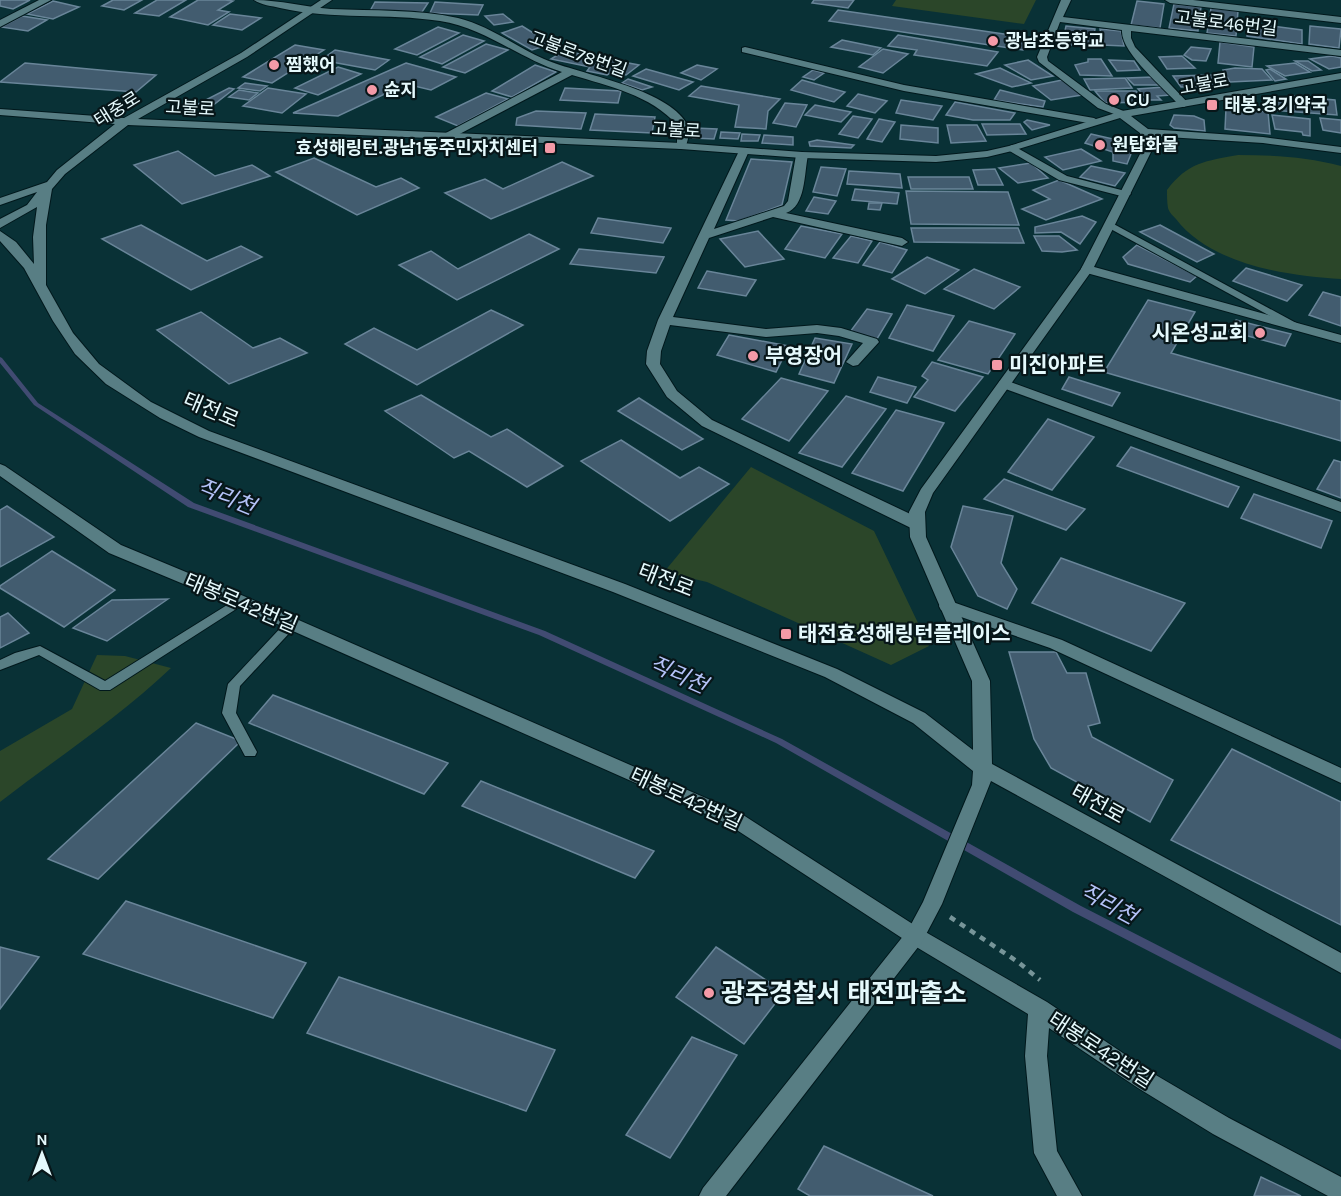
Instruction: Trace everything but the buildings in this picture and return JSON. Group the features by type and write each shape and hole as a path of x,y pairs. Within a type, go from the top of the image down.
{"street":[{"path":"0,24 46,0"},
{"name":"고불로78번길","path":"259,0 310,10 458,21 490,33 525,55 634,92 666,109 682,123 684,130 681,146"},
{"name":"태중로","path":"0,225 31,207 80,155 124,122 244,55 327,0"},
{"path":"1066,0 1042,57 1044,62 1102,106 1122,114 1145,132 1273,141 1341,150"},
{"path":"1170,0 1341,20"},
{"path":"0,10 20,13"},
{"name":"고불로46번길","path":"1057,19 1341,53"},
{"path":"1127,28 1126,38 1131,48 1184,104"},
{"path":"745,50 904,88 1094,121"},
{"path":"446,136 570,72"},
{"name":"고불로","path":"0,112 124,122 681,146 802,155 936,159 987,154 1012,148 1122,114 1341,76"},
{"path":"711,1196 915,936 932,904 982,777 981,681 918,537 917,512 926,492 1087,270 1146,152 1145,132"},
{"path":"1012,148 1063,178 1125,194"},
{"path":"744,151 665,320 654,351 653,364 672,394 707,423 917,524"},
{"path":"706,235 776,214 788,208 794,202 802,155"},
{"path":"0,202 51,184"},
{"path":"42,287 38,235 42,207 51,184"},
{"path":"776,214 902,242"},
{"name":"태전로","path":"0,235 23,256 62,326 83,355 130,396 162,415 204,434 724,629 831,674 919,718 982,777 1341,964"},
{"path":"1087,270 1341,339"},
{"path":"665,320 758,332 818,329 841,332 873,342 853,362"},
{"path":"1005,384 1341,507"},
{"name":"태봉로42번길","path":"0,469 115,549 240,601 732,818 915,936 1039,1009 1174,1098 1341,1190"},
{"path":"947,606 1056,644 1341,776"},
{"path":"1039,1009 1036,1056 1046,1153 1070,1196"}],"lane":[{"path":"1110,225 1295,326"},
{"path":"0,665 40,650 105,687 240,601"},
{"path":"250,752 229,713 234,684 291,624"}],"path":[{"path":"932,904 1018,962 1043,982"}],"green space":[{"path":"896,0 1036,0 1024,24 892,6"},
{"path":"1238,155 1290,157 1341,166 1341,279 1275,271 1230,257 1191,235 1171,214 1168,208 1167,190 1182,174 1198,164"},
{"path":"751,467 874,531 929,646 891,665 707,582 664,572"},
{"path":"97,655 125,656 171,668 109,721 0,802 0,751 72,709"}],"waterway":[{"name":"직리천","path":"0,359 36,404 191,505 542,633 779,741 1077,909 1341,1045"}],"place":[{"name":"광남초등학교","path":"993,41"},
{"name":"찜했어","path":"274,65"},
{"name":"슌지","path":"372,90"},
{"name":"CU","path":"1114,100"},
{"name":"태봉.경기약국","path":"1212,105"},
{"name":"원탑화물","path":"1100,145"},
{"name":"효성해링턴.광남1동주민자치센터","path":"550,148"},
{"name":"시온성교회","path":"1260,333"},
{"name":"부영장어","path":"753,356"},
{"name":"미진아파트","path":"997,365"},
{"name":"태전효성해링턴플레이스","path":"786,634"},
{"name":"광주경찰서 태전파출소","path":"709,993"}]}
